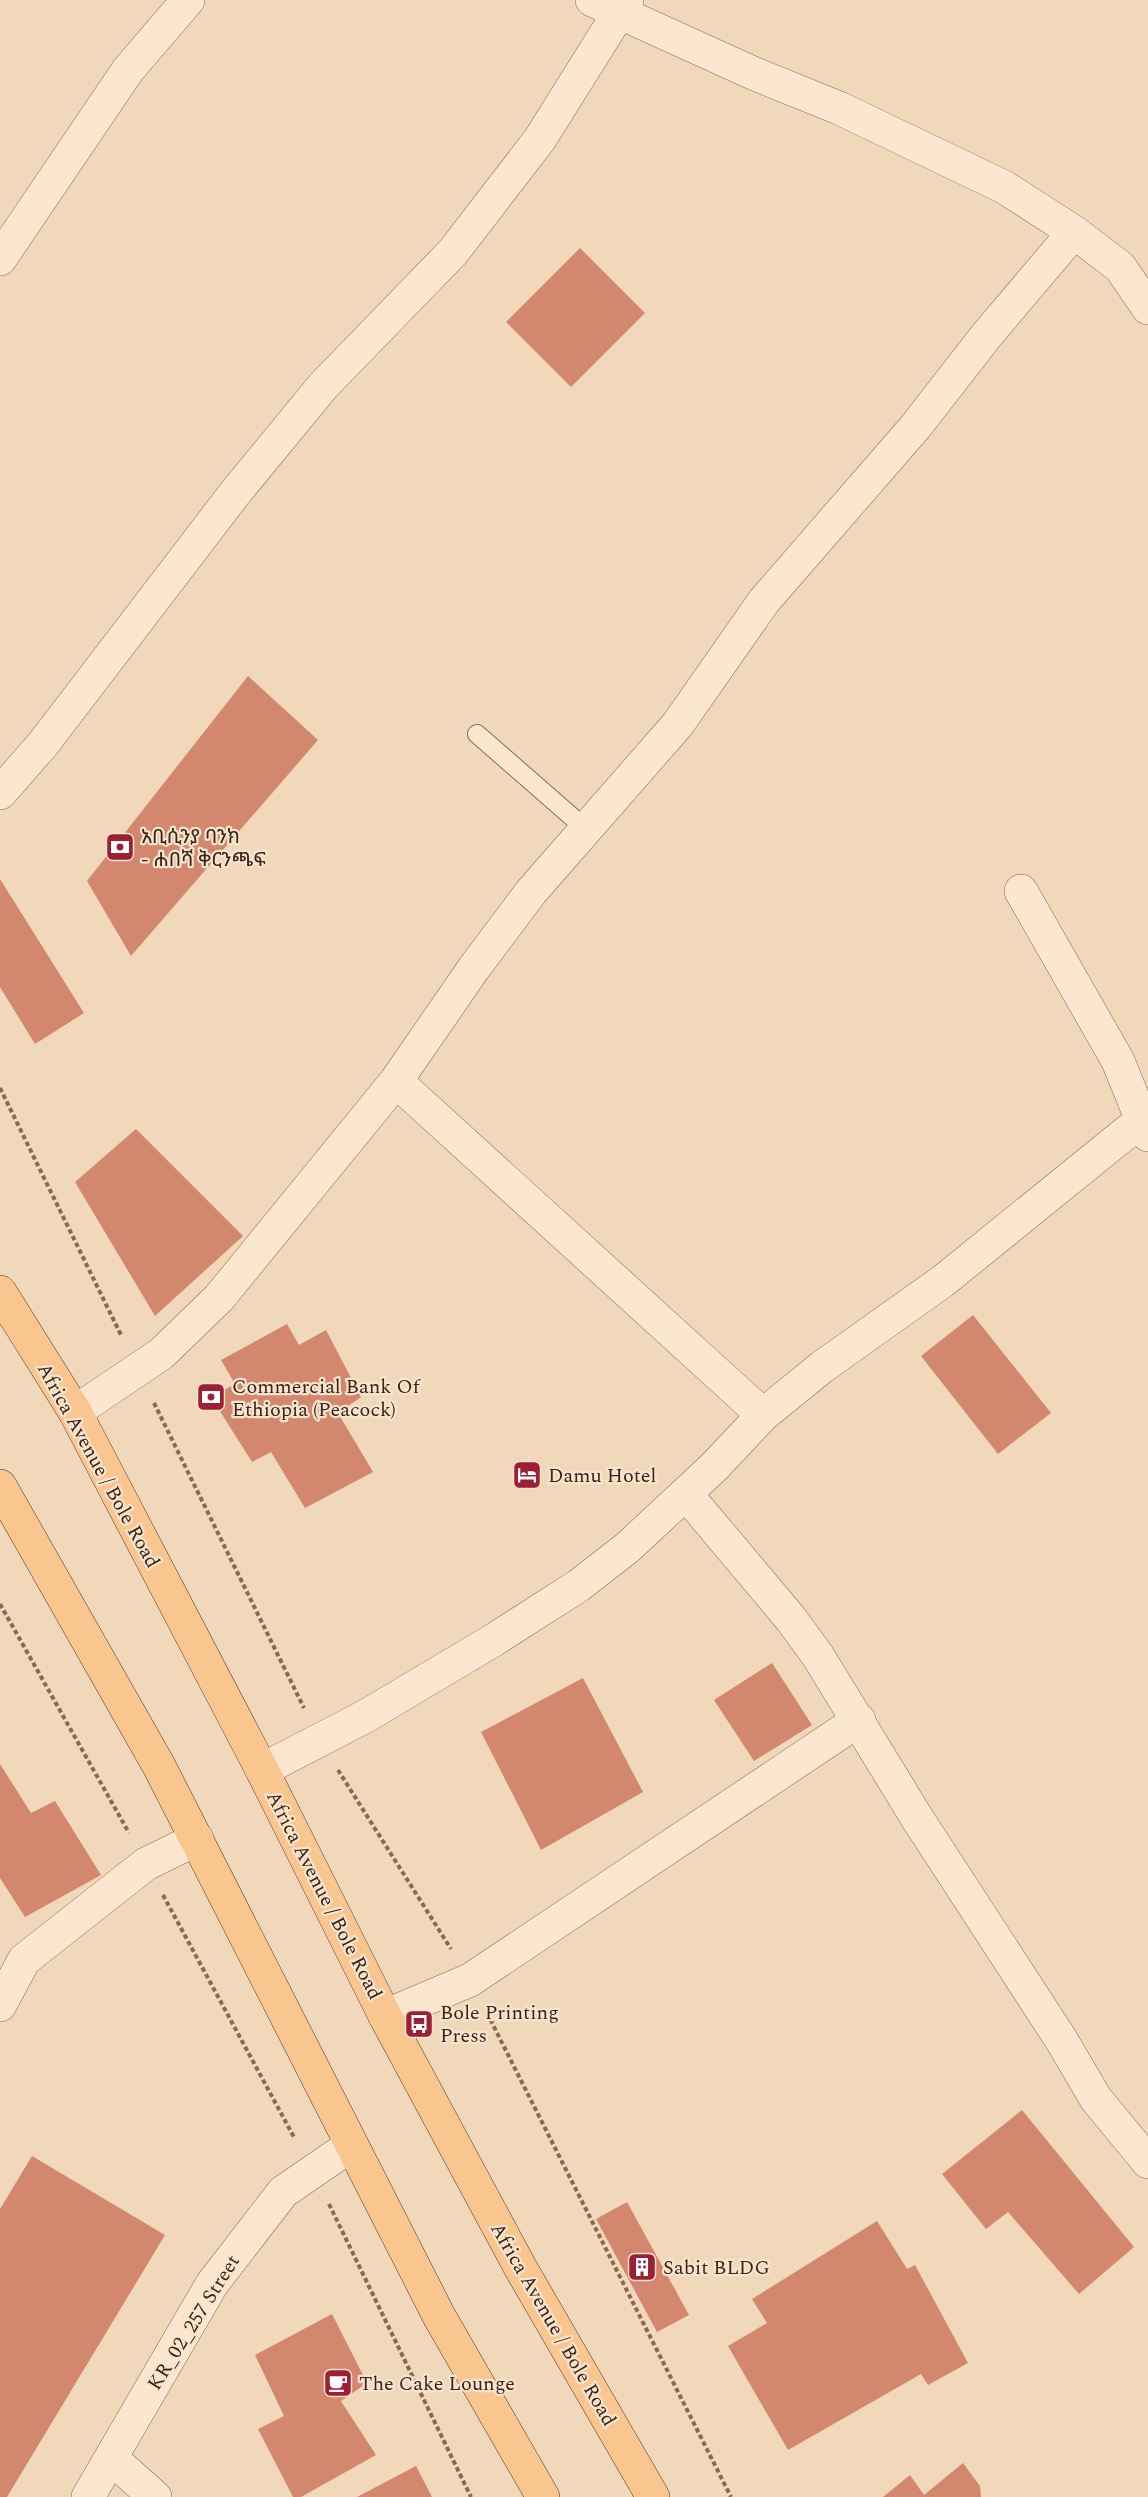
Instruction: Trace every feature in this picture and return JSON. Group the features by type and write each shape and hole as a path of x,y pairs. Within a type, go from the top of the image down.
{"main road":[{"name":"Africa Avenue / Bole Road","path":"0,1292 75,1412 262,1770 385,2016 520,2267 653,2497"},
{"path":"0,1486 93,1647 196,1839 438,2316 543,2497"}],"street":[{"path":"0,259 128,70 188,0"},
{"path":"0,793 43,744 235,493 323,386 453,252 540,139 613,4 754,74 839,108 1004,187 1074,232 1120,267 1148,308"},
{"path":"75,1412 161,1354 219,1298 396,1082 531,892 678,724 764,601 916,426 986,336 1074,232"},
{"path":"262,1770 366,1716 492,1641 578,1586 627,1548 686,1494 763,1415 822,1367 943,1281 1145,1123 1118,1061 1021,891"},
{"path":"396,1082 763,1415"},
{"path":"686,1494 791,1619 818,1656 917,1818 1062,2041 1096,2099 1148,2162"},
{"path":"385,2016 470,1980 859,1720"},
{"path":"0,2005 12,1956 146,1864 196,1839"},
{"name":"KR_02_257 Street","path":"88,2497 212,2284 283,2192 350,2145"},
{"path":"111,2458 155,2497"}],"lane":[{"path":"477,734 587,830"}],"path":[{"path":"0,1088 319,1740 470,1980 731,2497"},
{"path":"0,1604 146,1864 312,2170 471,2497"}],"building":[{"path":"580,248 645,313 571,387 506,322"},
{"path":"248,676 318,740 131,956 87,881"},
{"path":"0,879 84,1013 35,1044 0,987"},
{"path":"136,1129 243,1236 155,1316 75,1182"},
{"path":"973,1315 1051,1413 998,1454 921,1356"},
{"path":"287,1324 299,1345 326,1330 361,1397 338,1413 373,1472 305,1508 271,1452 252,1462 211,1397 235,1384 221,1360"},
{"path":"772,1663 812,1725 754,1761 714,1700"},
{"path":"583,1678 643,1792 541,1850 481,1732"},
{"path":"0,1764 31,1813 55,1801 101,1875 25,1917 0,1878"},
{"path":"1022,2110 1134,2247 1079,2294 1008,2212 986,2229 942,2174"},
{"path":"32,2156 165,2235 7,2497 0,2497 0,2209"},
{"name":"Sabit BLDG","path":"627,2202 689,2315 657,2332 596,2219"},
{"path":"877,2221 907,2269 915,2265 968,2363 928,2385 921,2374 788,2450 728,2346 767,2323 752,2299"},
{"path":"332,2314 367,2383 341,2401 376,2455 301,2497 293,2497 258,2429 284,2416 255,2355"},
{"path":"963,2463 980,2486 981,2497 883,2497 910,2475 924,2495"},
{"path":"416,2466 432,2497 357,2497"}],"place":[{"name":"አቢሲንያ ባንክ - ሐበሻ ቅርንጫፍ","path":"120,847"},
{"name":"Commercial Bank Of Ethiopia (Peacock)","path":"211,1397"},
{"name":"Damu Hotel","path":"527,1475"},
{"name":"Bole Printing Press","path":"419,2024"},
{"name":"Sabit BLDG","path":"642,2267"},
{"name":"The Cake Lounge","path":"338,2383"}]}
